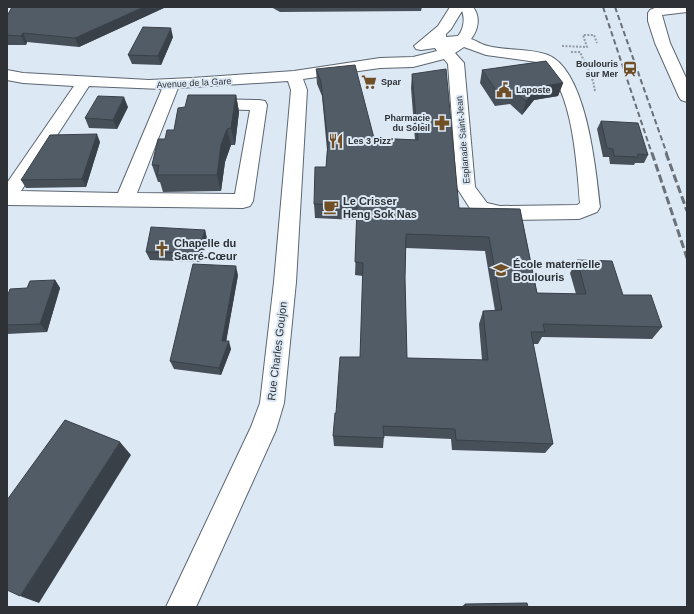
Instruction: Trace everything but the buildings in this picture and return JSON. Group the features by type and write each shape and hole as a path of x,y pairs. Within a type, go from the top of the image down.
{"street":[{"path":"441,43 457,7"},
{"path":"462,41 468,33 471,20 470,12 466,7"},
{"path":"687,8 670,8 655,13 655,19 661,38 687,97"},
{"name":"Esplanade Saint-Jean","path":"441,43 456,63 466,188 480,208 500,213 579,212 590,207 585,160 572,97 556,67 548,60 525,55 485,51 462,41"},
{"name":"Avenue de la Gare","path":"380,63 421,46 462,41"},
{"name":"Avenue de la Gare","path":"7,75 23,78 148,85 294,76 380,63 413,62 433,58 441,43"},
{"name":"Rue Charles Goujon","path":"181,607 263,430 272,402 285,282 299,90 294,76"},
{"path":"84,82 7,198 243,201 259,105 190,105"},
{"path":"125,199 172,84"}],"path":[{"path":"587,47 583,35 594,35 597,43"}],"railway":[{"path":"603,7 652,154"},
{"path":"615,7 667,154"},
{"path":"652,153 687,258"},
{"path":"666,153 687,211"}],"place":[{"name":"Boulouris sur Mer","path":"630,69"},
{"name":"Spar","path":"369,82"},
{"name":"Laposte","path":"504,90"},
{"name":"Pharmacie du Soleil","path":"442,123"},
{"name":"Les 3 Pizz'","path":"336,141"},
{"name":"Le Crisser Heng Sok Nas","path":"331,207"},
{"name":"Chapelle du Sacré-Cœur","path":"162,249"},
{"name":"École maternelle Boulouris","path":"501,270"}]}
